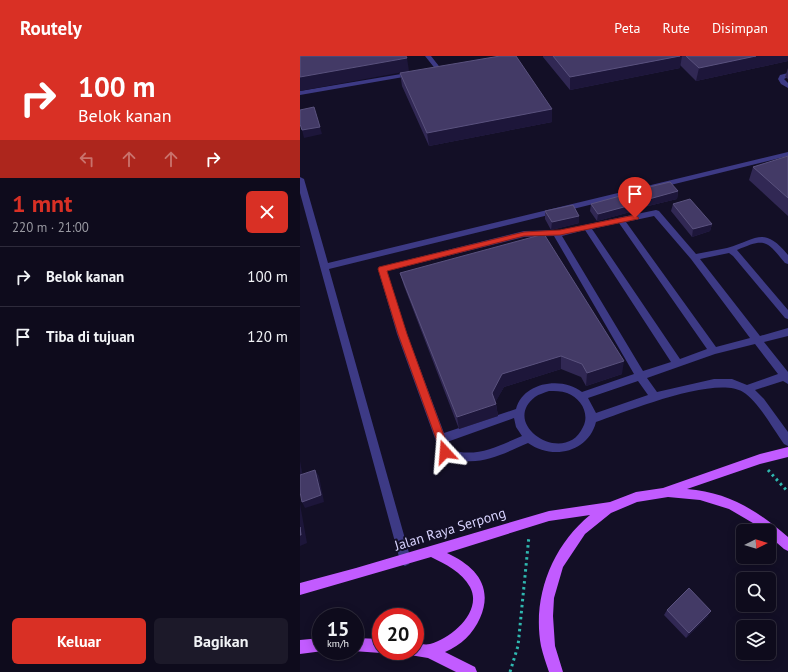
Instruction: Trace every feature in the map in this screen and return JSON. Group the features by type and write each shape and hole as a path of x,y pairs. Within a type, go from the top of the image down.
{"main road":[{"path":"556,672 547,644 547,600 559,560 581,529 610,506 636,496 665,491 760,459 788,452"},
{"path":"665,491 703,494 740,508 776,531 788,545"},
{"name":"Jalan Raya Serpong","path":"300,589 405,560 430,551 549,516 610,506"},
{"path":"429,651 454,640 469,626 477,611 479,594 472,578 459,566 430,551"},
{"path":"300,647 312,646"},
{"path":"424,651 429,651 470,672"}],"lane":[{"path":"428,56 439,70"},
{"path":"431,71 446,68"},
{"path":"300,93 423,72"},
{"path":"788,75 782,76 781,78 783,83 788,86"},
{"path":"325,267 788,154"},
{"path":"300,178 303,200 325,267 405,560"},
{"path":"529,438 478,458 465,459 452,456 445,452 402,334 382,269 524,234 560,233 656,213 694,258 786,378 747,389"},
{"path":"621,221 714,351"},
{"path":"588,227 677,363"},
{"path":"560,233 558,236 559,239 640,376 655,397"},
{"path":"694,258 730,250 758,239 770,241 788,261"},
{"path":"730,250 736,254 788,316"},
{"path":"581,396 714,351 788,332"},
{"path":"592,419 655,397 714,383 732,383 747,389 760,402 788,441"},
{"path":"557,387 566,388 581,396 587,402 591,410 592,419 590,427 578,442 558,448 547,447 537,444 522,431 519,421 519,412 526,398 540,389 557,387"},
{"path":"441,439 519,412"}],"path":[{"path":"760,459 788,492"},
{"path":"510,672 518,646 530,537 526,523"}],"building":[{"path":"300,56 406,56 407,58 300,77"},
{"path":"500,56 516,56 552,109 427,133 400,73"},
{"path":"553,56 680,56 570,77"},
{"path":"686,56 756,56 699,68"},
{"path":"314,107 320,127 302,130 300,124 300,110"},
{"path":"788,156 788,198 753,167"},
{"path":"670,182 678,191 649,199 641,189"},
{"path":"638,191 646,201 598,214 591,204"},
{"path":"690,199 712,224 693,229 673,204"},
{"path":"573,205 579,216 552,222 545,211"},
{"path":"544,234 624,361 587,373 582,364 561,356 502,374 492,393 496,404 457,417 400,273"},
{"path":"315,470 321,495 302,502 300,492 300,475"},
{"path":"689,588 711,611 689,633 667,610"}],"route":[{"path":"445,452 402,334 382,269 524,234 560,233 635,218"}]}
